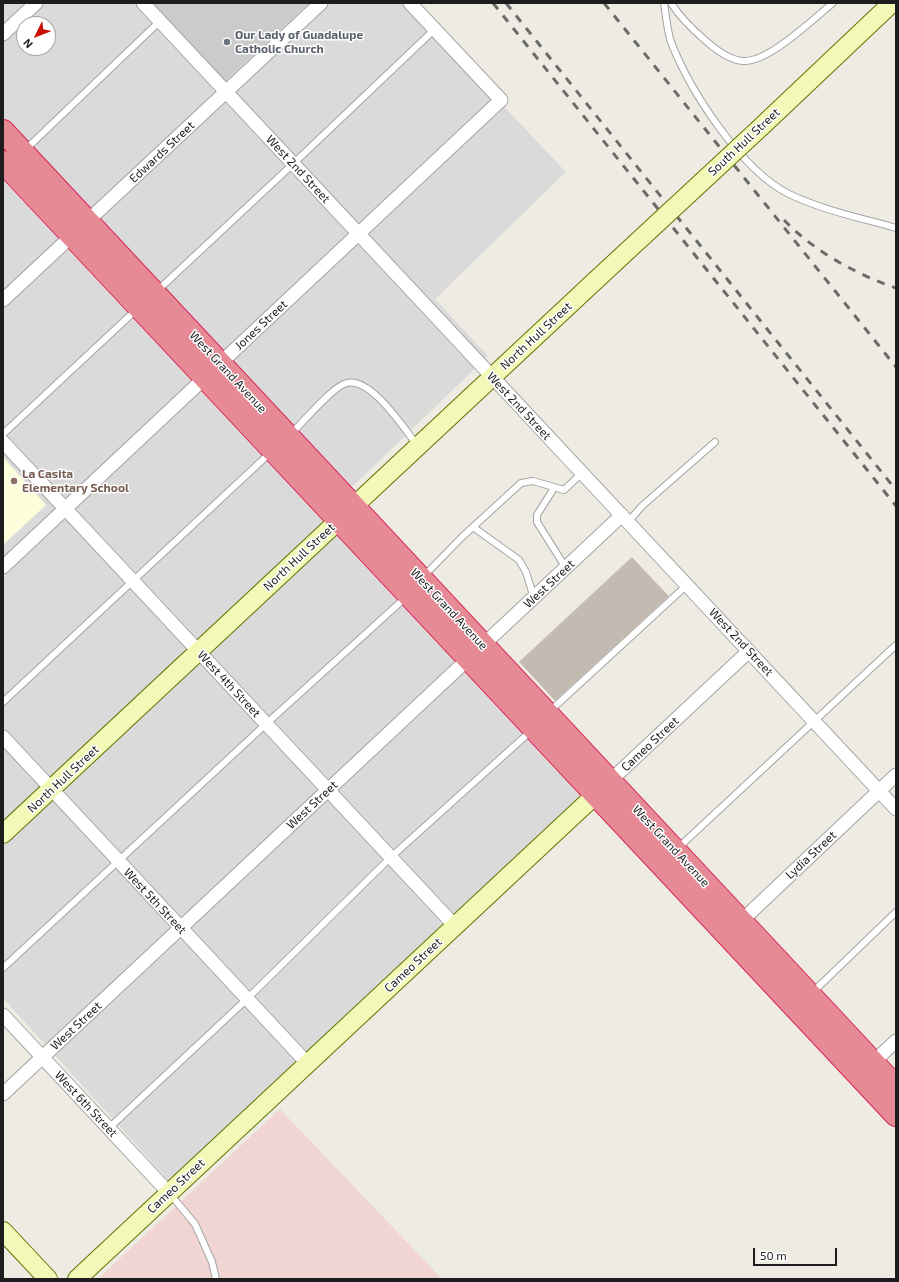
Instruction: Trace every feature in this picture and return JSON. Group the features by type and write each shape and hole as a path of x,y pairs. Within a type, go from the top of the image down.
{"highway":[{"name":"West Grand Avenue","path":"3,131 9,162 80,229 866,1069 896,1087"},
{"name":"West Grand Avenue","path":"603,788 675,850 734,927 810,994 866,1069 896,1115"}],"main road":[{"name":"South Hull Street","path":"596,280 892,3"},
{"name":"North Hull Street","path":"3,834 596,280"},
{"name":"Cameo Street","path":"77,1279 603,788"},
{"path":"3,1231 48,1279"}],"street":[{"path":"3,34 36,3"},
{"name":"West 2nd Street","path":"143,3 896,808"},
{"name":"Edwards Street","path":"3,300 321,3"},
{"path":"410,3 435,29"},
{"name":"Jones Street","path":"3,567 501,100 435,29"},
{"name":"West 4th Street","path":"3,442 455,926"},
{"name":"West Street","path":"3,1094 566,568 625,519"},
{"name":"Cameo Street","path":"603,788 749,651"},
{"name":"West 5th Street","path":"3,737 180,929 308,1064"},
{"name":"Lydia Street","path":"734,927 896,775"},
{"name":"West 6th Street","path":"3,1016 169,1193"},
{"path":"866,1069 896,1041"}],"lane":[{"path":"664,3 670,41 689,80 718,124 751,166 770,183 790,194 832,210 896,228"},
{"path":"671,3 695,32 710,45 727,56 742,61 756,60 771,52 833,3"},
{"path":"9,162 160,21"},
{"path":"3,434 293,164 435,29"},
{"path":"3,702 132,580 281,444 344,384 356,383 370,389 386,405 418,446"},
{"path":"625,519 715,442"},
{"path":"3,968 415,587 473,527 521,484 533,481 564,490 582,473"},
{"path":"554,488 537,515 537,522 566,568"},
{"path":"473,527 519,560 526,572 534,598"},
{"path":"109,1128 247,999 391,857 540,722 687,585"},
{"path":"675,850 896,645"},
{"path":"810,994 896,912"},
{"path":"169,1193 195,1224 212,1262 216,1279"}],"shaded area":[{"path":"3,3 406,3 566,172 435,299 488,356 349,490 3,122"},
{"name":"Our Lady of Guadalupe Catholic Church","path":"152,3 309,3 225,81"},
{"path":"3,180 580,796 169,1181 3,998"},
{"name":"La Casita Elementary School","path":"3,457 46,505 3,545"},
{"path":"280,1109 442,1279 98,1279"}],"building":[{"path":"632,558 668,596 555,700 520,662"}],"railway":[{"path":"493,3 896,506"},
{"path":"506,3 896,490"},
{"path":"604,3 896,367"},
{"path":"784,220 808,242 850,269 896,288"}],"place":[{"name":"Our Lady of Guadalupe Catholic Church","path":"227,42"},
{"name":"La Casita Elementary School","path":"14,481"}]}
